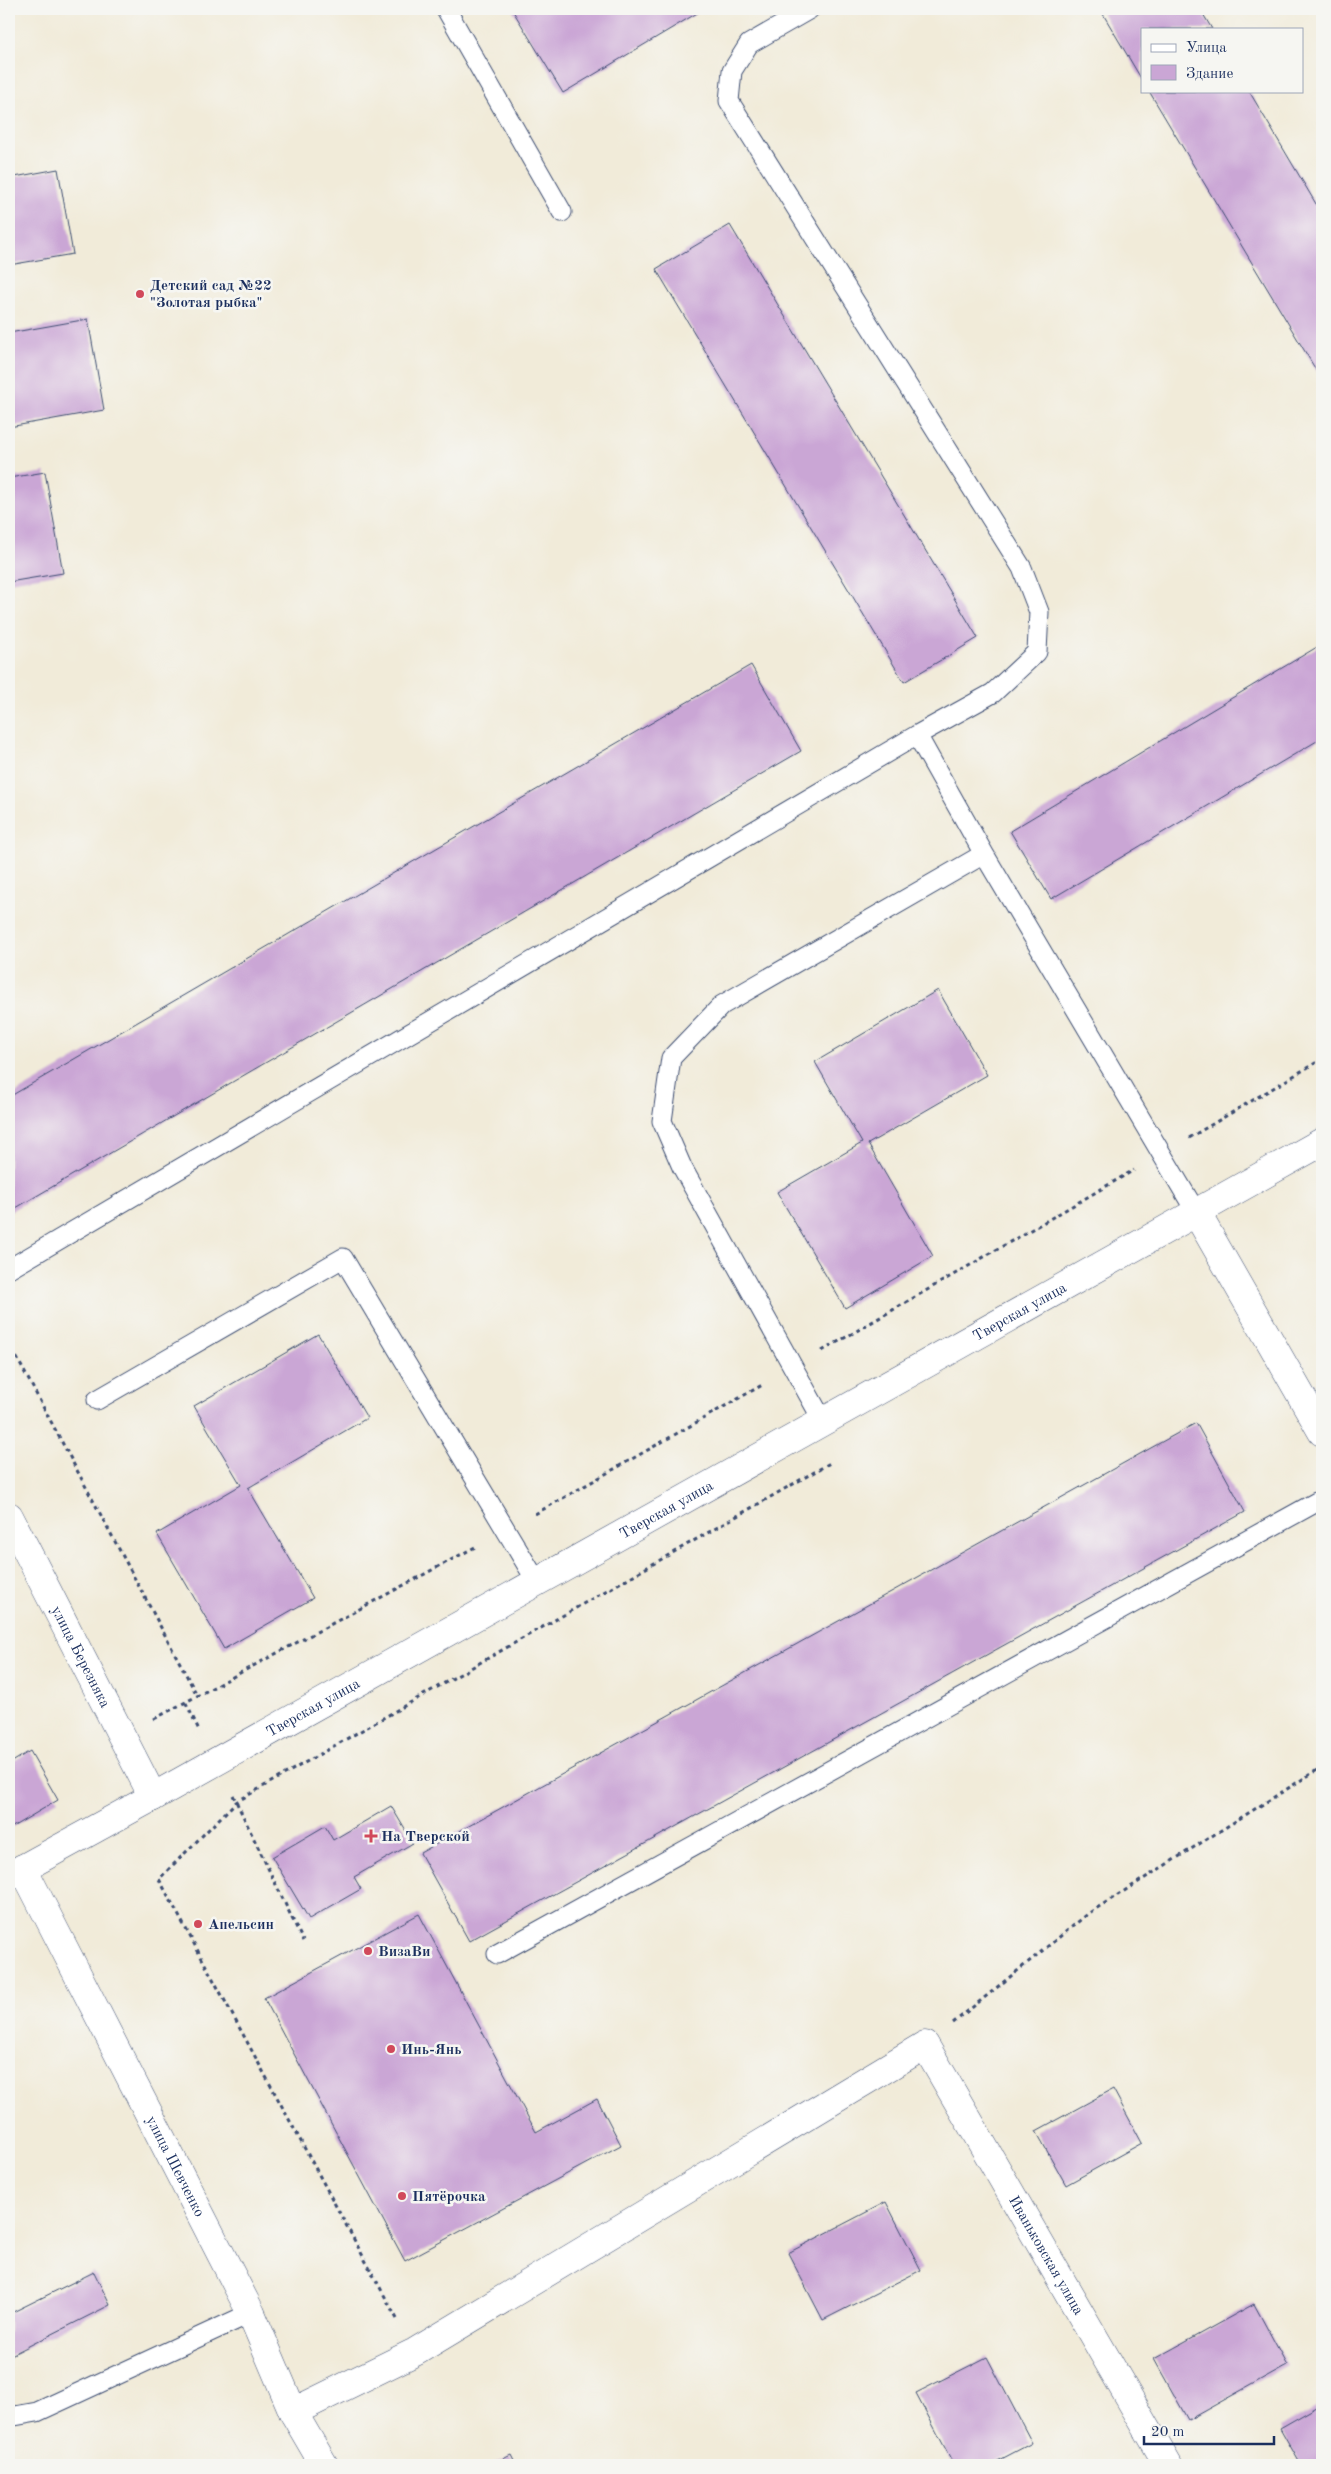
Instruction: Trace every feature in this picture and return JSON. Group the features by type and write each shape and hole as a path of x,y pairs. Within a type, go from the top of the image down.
{"street":[{"name":"Тверская улица","path":"16,1872 1322,1142"},
{"path":"1196,1212 1322,1432"},
{"name":"улица Березняка","path":"9,1516 120,1736 153,1797"},
{"name":"улица Шевченко","path":"16,1872 251,2313 293,2412 324,2465"},
{"path":"293,2412 415,2352 925,2045"},
{"name":"Иваньковская улица","path":"925,2045 1168,2465"}],"lane":[{"path":"446,9 562,212"},
{"path":"9,1269 917,735 993,693 1037,652 1039,612 1022,568 729,101 732,71 749,44 810,9"},
{"path":"917,735 984,854 1196,1212"},
{"path":"823,1421 682,1167 662,1121 671,1058 722,1005 984,854"},
{"path":"97,1400 343,1258 537,1582"},
{"path":"497,1954 1322,1499"},
{"path":"9,2417 37,2412 251,2313"}],"path":[{"path":"120,1736 186,1703 197,1695 505,1530 794,1367 1161,1155 1322,1059"},
{"path":"9,1343 197,1695"},
{"path":"415,2352 159,1879 236,1802 833,1462"},
{"path":"186,1703 303,1941"},
{"path":"925,2045 1089,1913 1322,1767"}],"building":[{"path":"517,9 704,9 563,93 513,11"},
{"path":"1100,9 1200,9 1211,28 1141,28 1141,78"},
{"path":"1150,92 1250,92 1322,214 1322,380"},
{"path":"58,169 73,254 9,265 9,178"},
{"path":"730,225 978,638 904,682 656,269"},
{"path":"88,319 104,410 9,427 9,333"},
{"path":"45,472 63,573 9,582 9,478"},
{"path":"1322,644 1322,738 1051,899 1010,831"},
{"path":"751,665 801,751 9,1212 9,1097"},
{"path":"938,990 987,1075 868,1144 933,1256 845,1308 777,1192 862,1143 815,1062"},
{"path":"318,1334 367,1418 248,1488 313,1598 224,1649 157,1534 241,1485 194,1406"},
{"path":"1196,1423 1245,1512 469,1941 420,1853"},
{"path":"30,1751 58,1800 9,1829 9,1764"},
{"path":"391,1806 413,1843 354,1877 361,1889 309,1919 272,1857 325,1826 333,1840"},
{"name":"Инь-Янь","path":"419,1914 536,2132 597,2099 621,2145 405,2261 264,1998"},
{"path":"1113,2089 1142,2143 1066,2185 1036,2131"},
{"path":"886,2202 921,2270 823,2320 788,2253"},
{"path":"94,2272 110,2305 9,2356 9,2314"},
{"path":"1254,2304 1287,2365 1188,2420 1154,2359"},
{"path":"987,2357 1032,2443 990,2465 954,2465 916,2393"},
{"path":"1322,2404 1322,2465 1301,2465 1280,2428"},
{"path":"511,2455 516,2465 491,2465"}],"place":[{"name":"Детский сад №22 \"Золотая рыбка\"","path":"140,294"},
{"name":"На Тверской","path":"371,1836"},
{"name":"Апельсин","path":"198,1924"},
{"name":"ВизаВи","path":"368,1951"},
{"name":"Инь-Янь","path":"391,2049"},
{"name":"Пятёрочка","path":"402,2196"}]}
